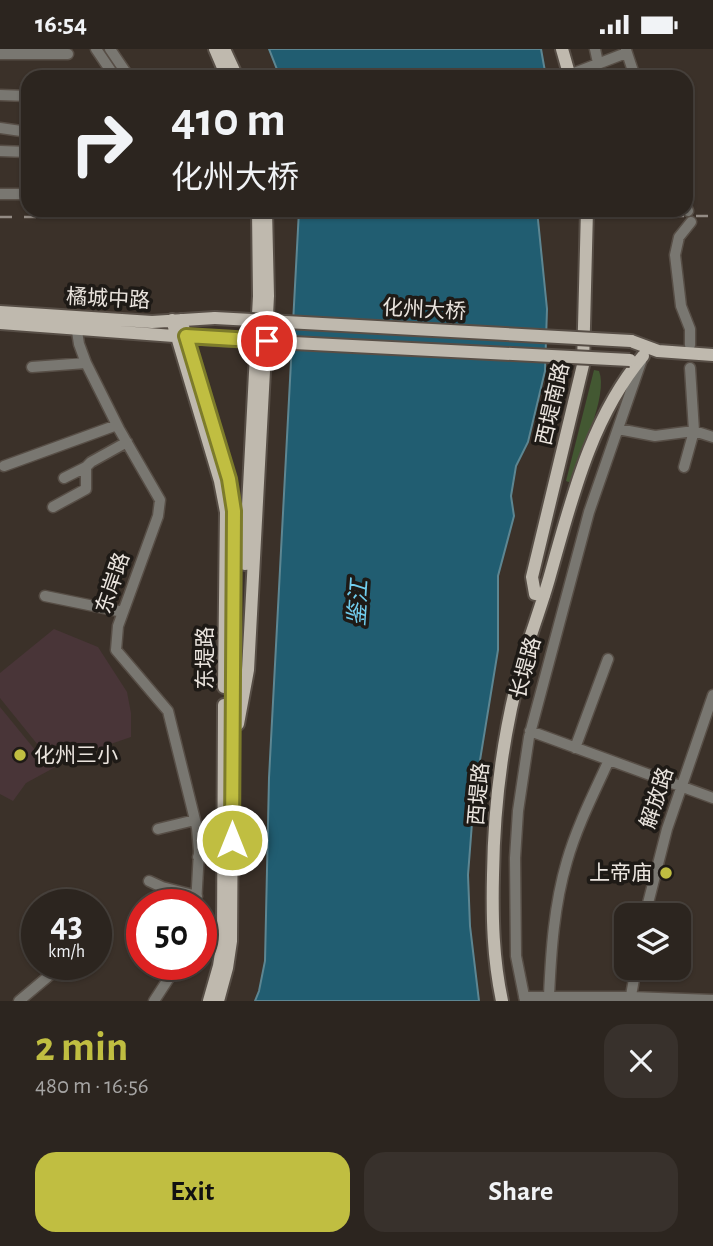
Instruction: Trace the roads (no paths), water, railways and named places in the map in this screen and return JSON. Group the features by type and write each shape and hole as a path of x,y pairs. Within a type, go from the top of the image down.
{"main road":[{"path":"215,49 224,70"},
{"path":"224,49 234,70"},
{"path":"562,49 567,70"},
{"path":"232,756 248,670 248,490 260,282 258,217"},
{"path":"250,561 268,296 267,217"},
{"name":"西堤南路","path":"544,596 535,594 532,577 583,365 587,217"},
{"name":"橘城中路","path":"0,312 214,338"},
{"name":"橘城中路","path":"0,323 152,322 215,318"},
{"name":"化州大桥","path":"215,318 631,341 659,351"},
{"name":"东堤路","path":"177,320 220,481 230,574 231,941 218,1001"},
{"name":"东堤路","path":"181,336 230,490 236,530 230,574 223,940 209,1001"},
{"name":"化州大桥","path":"214,338 636,358"},
{"path":"636,358 659,351 713,355"},
{"name":"西堤路","path":"502,1001 492,932 497,784 505,735 523,661 571,501 602,421 636,358"},
{"path":"230,490 248,490"},
{"path":"230,574 250,561"}],"street":[{"path":"96,49 110,70"},
{"path":"110,49 124,70"},
{"path":"595,49 598,63"},
{"path":"582,70 628,51 633,70"},
{"path":"0,54 68,54"},
{"path":"0,96 21,96"},
{"path":"0,128 21,131"},
{"path":"0,151 21,152"},
{"path":"0,194 21,194"},
{"path":"686,217 675,255 681,306 690,329 690,345"},
{"name":"东岸路","path":"76,323 86,363 160,505 118,626 117,650 168,711 195,820 198,857 197,889"},
{"name":"长堤路","path":"524,999 516,956 515,858 520,797 530,731 576,557 636,380 636,358"},
{"path":"32,367 86,363"},
{"path":"684,467 694,431 690,369"},
{"path":"4,466 117,425"},
{"path":"618,429 655,436 694,431 713,437"},
{"path":"64,478 127,442"},
{"path":"53,507 86,489 86,467"},
{"path":"44,596 123,612"},
{"path":"575,748 608,659"},
{"name":"解放路","path":"648,903 680,786 713,695"},
{"path":"530,731 713,797"},
{"path":"549,996 553,941 563,875 574,840 609,760"},
{"path":"158,829 195,820"},
{"path":"198,857 223,858"},
{"path":"149,881 167,889"},
{"path":"19,1001 44,980"},
{"path":"153,1001 167,980"},
{"path":"631,999 634,980"},
{"path":"524,999 549,996 713,1000"}],"water":[{"path":"269,49 541,49 545,70 277,70"},
{"name":"鉴江","path":"299,217 538,217 547,309 545,371 528,442 516,466 511,496 514,516 498,576 498,650 474,797 468,875 470,926 479,1001 255,1001 265,961 269,778"}],"railway":[{"path":"693,216 713,216"},
{"path":"0,217 21,217"}],"place":[{"name":"化州三小","path":"20,755"},
{"name":"上帝庙","path":"666,873"}]}
